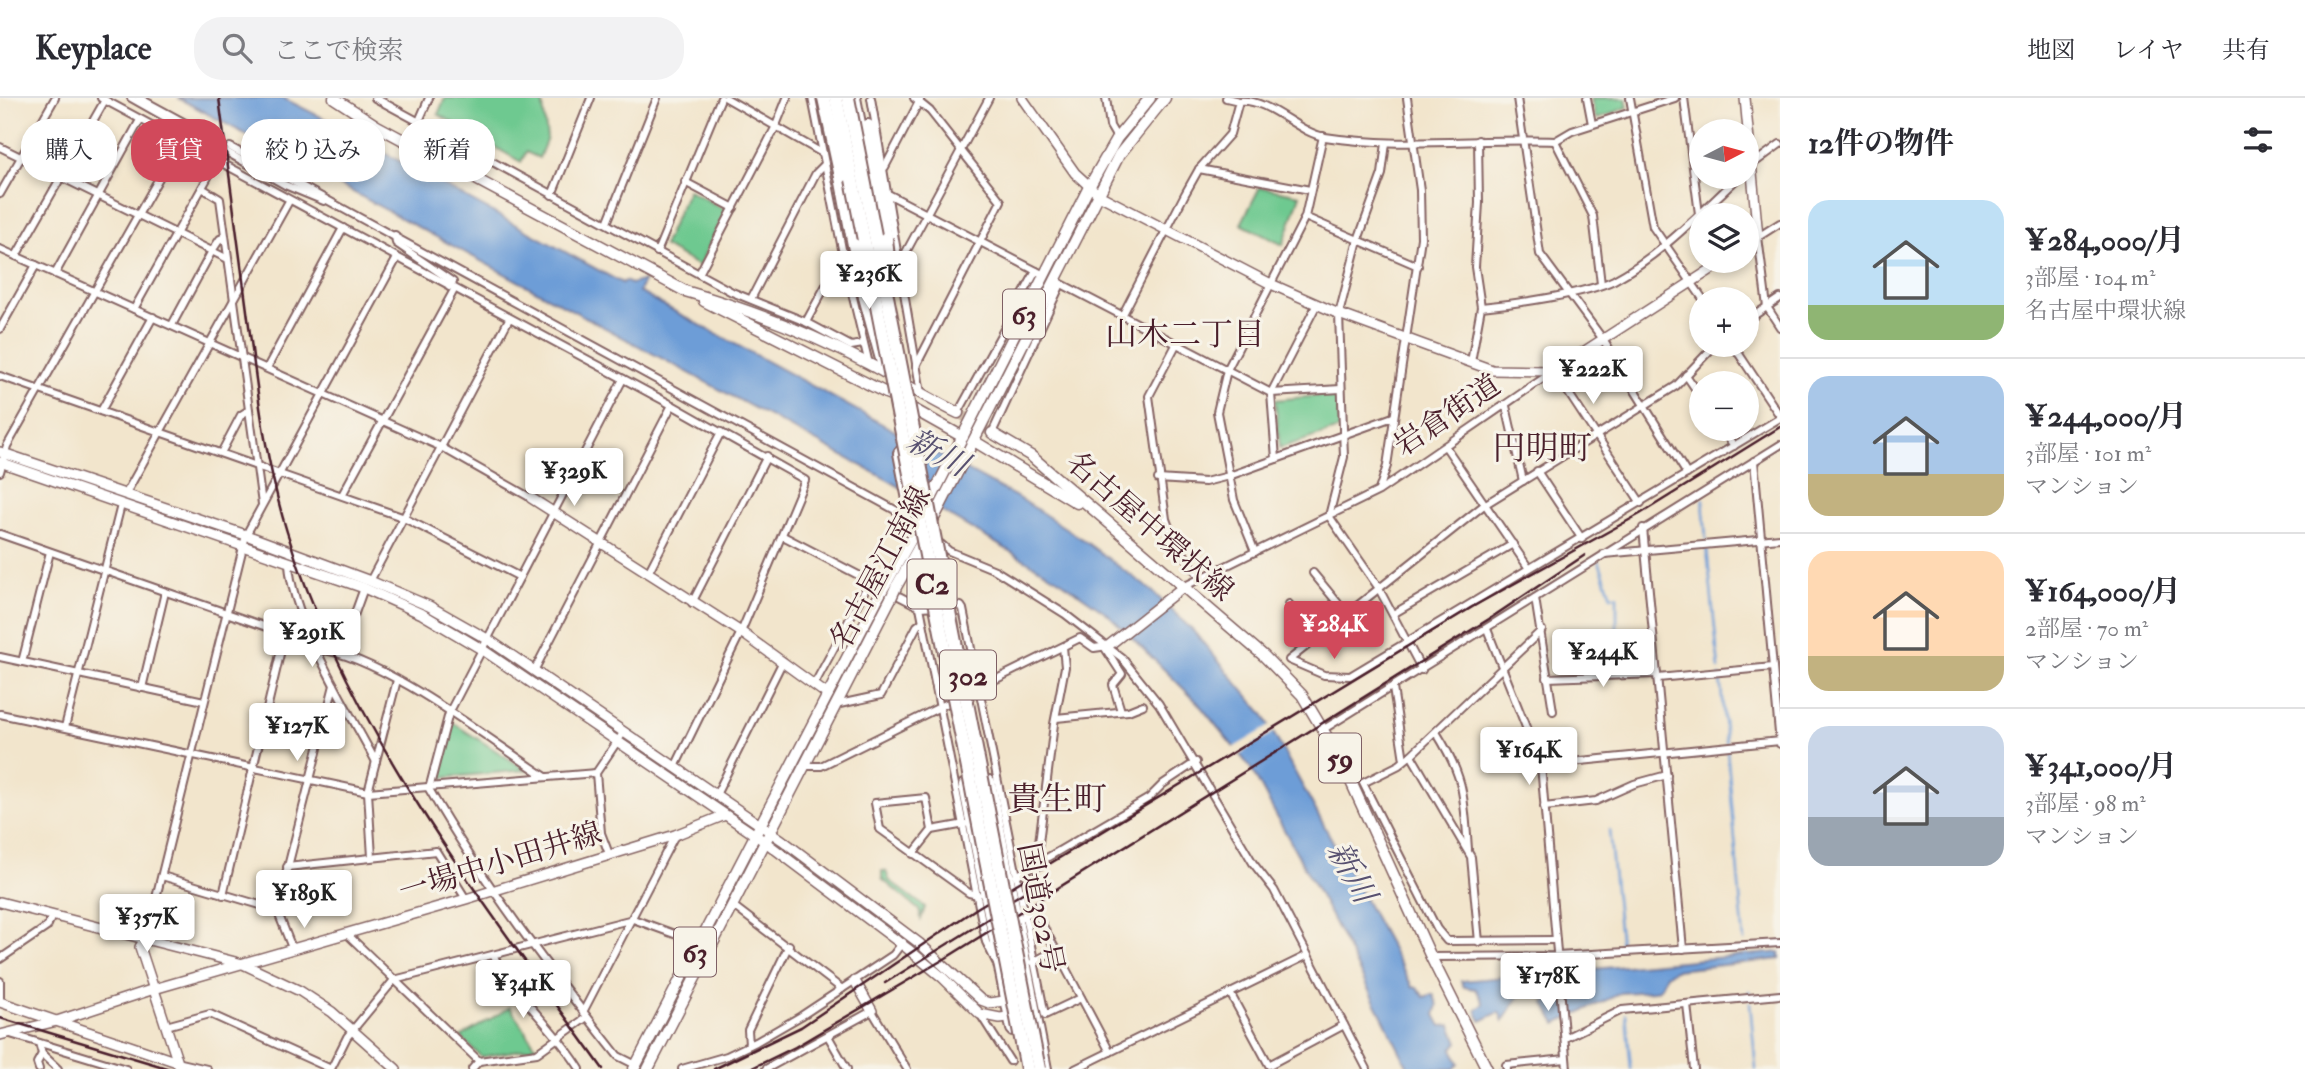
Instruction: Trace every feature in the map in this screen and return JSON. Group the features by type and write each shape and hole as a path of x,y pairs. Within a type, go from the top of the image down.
{"highway":[{"path":"824,98 834,178 856,245"},
{"name":"国道302号","path":"830,98 856,245 883,363 1007,1000 1016,1065"},
{"name":"C2","path":"836,98 1027,1069"},
{"name":"C2","path":"848,98 1039,1069"},
{"name":"国道302号","path":"863,98 890,286 917,396 916,414 934,491 941,544 989,782 1022,930 1031,996 1040,1014 1045,1069"}],"main road":[{"path":"334,98 377,126 685,291 889,395"},
{"name":"名古屋江南線","path":"891,585 918,548 973,444 1089,187 1117,138 1150,98"},
{"name":"名古屋江南線","path":"765,828 803,766 835,705 934,491 1049,277 1124,146 1165,98"},
{"path":"685,291 764,316 846,349 917,396 958,413"},
{"path":"916,414 961,439"},
{"name":"名古屋中環状線","path":"992,433 1031,456 1264,656 1301,695 1342,762 1430,957 1487,1069"},
{"path":"973,444 1098,516"},
{"name":"名古屋江南線","path":"635,1067 699,943 760,838 828,695 886,596"},
{"name":"名古屋江南線","path":"648,1069 732,905 760,838"}],"street":[{"path":"43,119 55,98"},
{"path":"131,98 285,185 360,217"},
{"path":"139,98 178,119"},
{"path":"375,98 415,119"},
{"path":"420,119 429,98"},
{"path":"552,194 591,98"},
{"path":"607,223 657,98"},
{"path":"657,252 721,98"},
{"path":"726,98 824,154"},
{"path":"699,274 775,128 787,98"},
{"path":"812,98 824,165 834,178 845,264 869,364"},
{"path":"863,98 884,167 886,193 916,366 917,396"},
{"path":"806,322 837,265 905,254 989,98"},
{"path":"1023,98 1089,187 1098,195 1271,284 1339,314 1492,370 1554,371 1641,503"},
{"path":"1106,98 1110,127 1117,138"},
{"path":"1226,98 1267,101 1300,128 1323,136 1386,143 1523,139 1555,141 1572,131 1675,98"},
{"path":"1379,491 1387,466 1418,266 1420,190 1406,98"},
{"path":"1517,98 1540,254 1602,338 1687,474"},
{"path":"1587,98 1592,124"},
{"path":"1630,98 1653,227 1695,287"},
{"path":"1684,98 1698,203"},
{"path":"1745,98 1746,119"},
{"path":"92,119 103,99 138,119"},
{"path":"884,167 917,99 961,149 1001,201 916,366"},
{"path":"1123,314 1199,169 1230,134 1239,101"},
{"path":"1255,552 1234,500 1217,412 1227,370 1305,217 1323,136"},
{"path":"55,274 131,137"},
{"path":"1471,362 1481,307 1475,267 1479,203 1478,140"},
{"path":"1555,141 1594,216 1601,284"},
{"path":"1386,143 1382,174 1358,240 1339,314 1345,457 1329,516 1378,587 1422,670"},
{"path":"1759,160 1780,144"},
{"path":"0,147 21,157 0,194"},
{"path":"230,147 906,516 915,532"},
{"path":"495,163 699,274 806,322 846,349 863,344"},
{"path":"751,299 813,178 824,165"},
{"path":"227,166 767,456 805,480 741,632 675,766"},
{"path":"1199,169 1310,190"},
{"path":"813,178 834,178"},
{"path":"16,256 57,182"},
{"path":"70,182 229,258"},
{"path":"1,460 157,182"},
{"path":"134,309 205,182"},
{"path":"685,182 734,208"},
{"path":"202,188 220,199 262,504"},
{"path":"1711,203 1725,189"},
{"path":"886,193 1123,314 1270,393 1341,389"},
{"path":"125,495 289,201"},
{"path":"1305,217 1418,266"},
{"path":"1481,307 1520,303 1612,281 1665,246 1689,223"},
{"path":"1759,236 1780,223"},
{"path":"267,368 343,228"},
{"path":"342,495 385,421 452,288 453,282 396,243 395,235"},
{"path":"172,325 212,251 220,239 225,237"},
{"path":"1759,245 1767,307 1780,327"},
{"path":"0,249 441,447 601,542 692,603 741,632 828,695"},
{"path":"179,1066 140,947 146,938 162,876 243,547 262,504 325,396 397,258"},
{"path":"0,329 36,265"},
{"name":"岩倉街道","path":"1183,587 1379,491 1602,338 1707,273"},
{"path":"958,413 1049,277"},
{"path":"992,433 1049,277"},
{"path":"1759,312 1780,298"},
{"path":"1276,459 1270,393 1317,304"},
{"path":"101,411 153,317"},
{"path":"341,652 367,584 509,319"},
{"path":"1177,344 1149,396 1158,479 1173,538 1201,579"},
{"path":"1704,357 1676,386 1484,505 1289,660 1324,675 1350,676 1780,417 1741,357"},
{"path":"1686,374 1689,379"},
{"path":"0,376 402,517 520,577"},
{"path":"623,379 449,713 429,789 462,847 532,944 618,1056 635,1067"},
{"path":"534,671 672,405"},
{"path":"1506,406 1522,481"},
{"path":"221,453 241,415 249,410"},
{"path":"1158,479 1205,482 1229,476 1393,417"},
{"path":"648,573 721,432"},
{"path":"1730,441 1734,446"},
{"path":"1324,730 1487,629 1601,554 1780,445"},
{"path":"1445,446 1528,567"},
{"path":"692,603 767,456"},
{"path":"1,460 125,495 246,536 429,606 488,640 534,671 725,815 948,967 981,1000 989,1003 1031,996"},
{"path":"1,460 243,547 367,584 483,650 620,737 675,766 765,828 905,939 980,1014 1016,1065"},
{"path":"1541,765 1780,742 1754,461"},
{"path":"1537,471 1582,538"},
{"path":"65,727 121,505"},
{"path":"1643,528 1683,949"},
{"path":"0,534 300,639"},
{"path":"783,536 920,607 957,605 963,609 1016,876 1023,916 1022,930 1033,962 1040,1014"},
{"path":"1601,554 1780,538"},
{"path":"941,544 949,551 1020,583 1109,645 1159,704 1196,762 1253,863 1274,890 1367,1069"},
{"path":"1393,614 1513,544"},
{"path":"22,662 50,552"},
{"path":"289,562 289,576 318,649 334,685 376,762"},
{"path":"1313,573 1346,613"},
{"path":"814,685 870,581"},
{"path":"803,766 821,766 1080,638 1094,648 1109,645 1183,587"},
{"path":"142,688 165,592"},
{"path":"1535,598 1553,711"},
{"path":"1289,604 1316,638"},
{"path":"920,607 988,951 1001,969"},
{"path":"835,705 881,695 917,626 922,622"},
{"path":"1487,629 1541,765 1567,1069"},
{"path":"1542,630 1411,755 1363,783 1437,929 1447,941 1556,940"},
{"path":"223,895 285,633"},
{"path":"1109,645 1122,674 1113,685 1121,711"},
{"path":"1036,866 1065,667 1063,647"},
{"path":"318,649 341,652 397,680 546,777"},
{"path":"0,657 204,701"},
{"path":"716,795 783,661"},
{"path":"1547,678 1658,676 1773,667"},
{"path":"372,857 368,792 397,680"},
{"path":"292,948 277,909 334,685"},
{"path":"1393,688 1404,760"},
{"path":"1056,718 1121,711 1143,705"},
{"path":"0,714 368,792 596,773"},
{"path":"1436,732 1457,767 1464,796 1468,851"},
{"path":"609,854 601,834 596,773 620,737"},
{"path":"1411,755 1471,857 1479,942"},
{"path":"1016,876 1149,798 1163,784 1196,762"},
{"path":"1544,807 1596,801 1634,784 1667,775"},
{"path":"932,830 926,798 876,803 880,830 969,893 978,894"},
{"name":"一場中小田井線","path":"2,1033 57,1021 154,989 466,899 675,835 725,815"},
{"path":"913,853 932,830 965,824"},
{"path":"472,1069 479,1061 537,1053 559,1039 585,1014 675,835"},
{"path":"287,867 436,851 466,899"},
{"path":"162,876 277,909"},
{"path":"0,902 243,964 300,991 353,1030 396,1069"},
{"path":"732,905 789,945 842,989"},
{"path":"1023,916 1034,913 1110,1052"},
{"path":"0,959 47,927 52,916"},
{"path":"166,1026 210,1014 331,1069 353,1030 394,980 633,919 699,943"},
{"path":"347,934 479,1061"},
{"path":"684,1069 749,1045 855,981 893,955 905,939"},
{"path":"1430,957 1558,956 1780,943"},
{"path":"749,1045 748,1030 789,945"},
{"path":"1033,962 1056,950"},
{"path":"493,955 520,995 559,1039 580,1069"},
{"path":"1075,1069 1306,956"},
{"path":"0,981 0,1000 179,1066 207,1069"},
{"path":"855,981 907,1069"},
{"path":"1230,993 1269,1066 1344,1025"},
{"path":"1564,1034 1622,1010 1780,995"},
{"path":"980,1014 1010,1017 1040,1014 1081,998"},
{"path":"1687,1004 1694,1069"},
{"path":"766,1069 872,1011"},
{"path":"2,1033 126,1069"},
{"path":"828,1037 847,1069"},
{"path":"39,1043 39,1069"},
{"path":"41,1054 58,1069"},
{"path":"1507,1069 1506,1065 1517,1063 1566,1059"},
{"path":"782,1060 787,1069"}],"green space":[{"path":"445,98 542,98 547,138 539,158 526,152 521,162 495,147 495,119 447,119 438,114"},
{"path":"1591,98 1626,98 1628,107 1598,119 1595,117"},
{"path":"1260,187 1300,195 1283,245 1241,224"},
{"path":"688,190 726,210 699,266 663,246"},
{"path":"1337,394 1339,429 1280,448 1275,400"},
{"path":"453,723 526,770 439,778"},
{"path":"882,871 886,871 889,880 925,907 921,919 919,910 882,879"},
{"path":"510,1007 536,1047 481,1057 461,1037"}],"water":[{"path":"178,98 283,98 325,119 241,119 241,132 227,124 227,119 217,119"},
{"path":"385,153 399,161 399,182 438,182 622,283 625,281 631,284 644,280 639,292 1024,501 1079,537 1152,591 1194,632 1263,714 1412,986 1417,987 1424,997 1433,994 1438,1005 1435,1015 1441,1026 1451,1025 1458,1042 1452,1049 1459,1063 1454,1069 1409,1069 1331,916 1250,767 1198,703 1108,614 1061,581 886,479 334,182 385,182"},
{"path":"1780,952 1780,959 1675,970 1666,975 1660,988 1654,991 1621,993 1556,1024 1544,1002 1574,986 1569,980 1527,985 1503,1021 1499,1012 1481,1021 1476,1010 1484,1004 1476,989 1464,987 1461,981"}],"pier":[{"path":"1273,724 1277,730 1237,756 1231,749"}],"waterway":[{"path":"1732,470 1780,441"},
{"path":"1703,499 1706,539"},
{"path":"1707,549 1719,669"},
{"path":"1599,561 1611,596 1617,596 1617,630 1608,631 1603,671"},
{"path":"1720,676 1726,742"},
{"path":"1727,750 1744,941"},
{"path":"1609,830 1621,948"},
{"path":"1746,954 1746,962"},
{"path":"1750,1003 1756,1069"},
{"path":"1626,1014 1631,1069"}],"tunnel":[{"path":"958,413 992,433"}],"railway":[{"path":"219,98 268,455 287,532 313,606 382,745 423,812 466,878 603,1069"},
{"path":"714,1069 801,1027 977,908 1472,607 1640,514 1780,427"},
{"path":"750,1069 795,1047 946,958 1489,619 1585,555"},
{"path":"1000,907 1042,881"},
{"path":"885,983 1010,905"},
{"path":"0,1018 170,1069"}],"district":[{"name":"山木二丁目","path":"1185,334"},
{"name":"円明町","path":"1542,447"},
{"name":"貴生町","path":"1057,798"}],"water label":[{"name":"新川","path":"938,452"},
{"name":"新川","path":"1352,872"}]}
